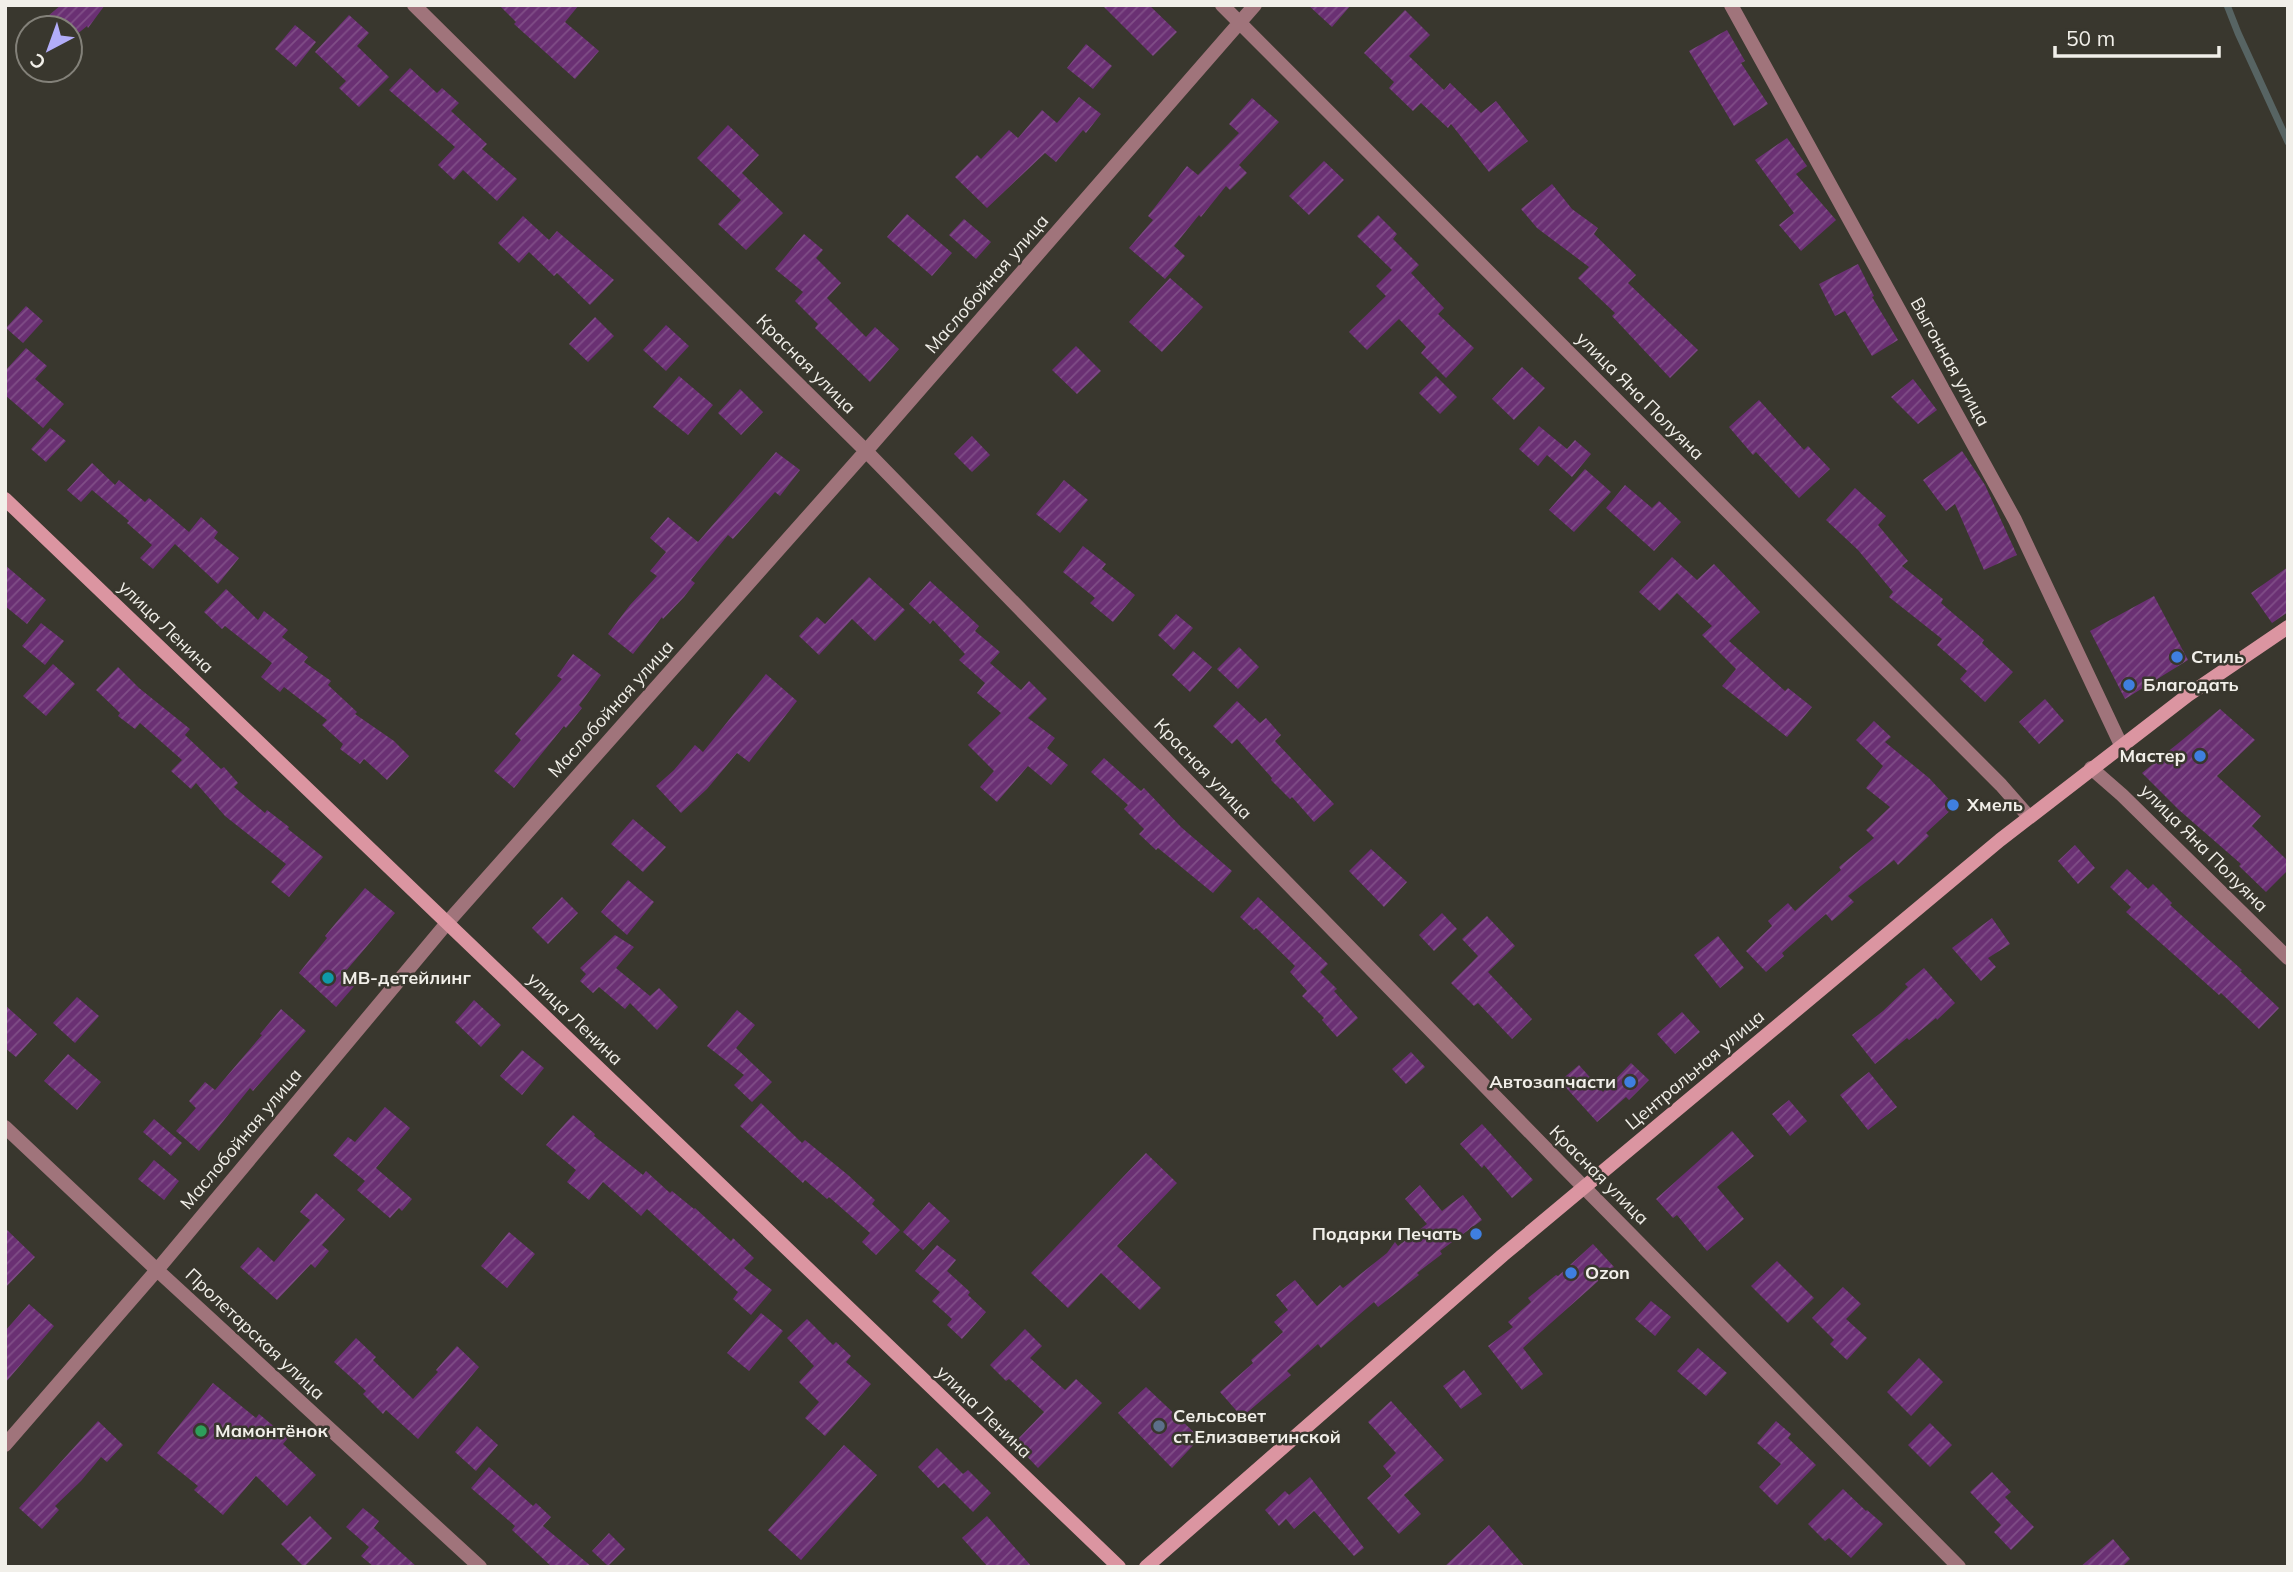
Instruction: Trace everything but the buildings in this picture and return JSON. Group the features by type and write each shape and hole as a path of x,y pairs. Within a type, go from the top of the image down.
{"street":[{"name":"Красная улица","path":"414,5 866,451 1584,1188 1959,1567"},
{"name":"улица Яна Полуяна","path":"1222,5 2001,785 2029,817"},
{"name":"Маслобойная улица","path":"5,1445 157,1270 447,923 866,451 1255,5"},
{"name":"Выгонная улица","path":"1731,5 2015,520 2121,745"},
{"name":"улица Ленина","path":"5,499 1119,1567"},
{"name":"Центральная улица","path":"1146,1567 1503,1255 2029,817 2188,695 2288,626"},
{"name":"улица Яна Полуяна","path":"2091,768 2122,794 2288,958"},
{"name":"Пролетарская улица","path":"5,1127 480,1567"}],"waterway":[{"path":"2227,5 2288,142"}],"place":[{"name":"Стиль","path":"2177,657"},
{"name":"Благодать","path":"2129,685"},
{"name":"Мастер","path":"2200,756"},
{"name":"Хмель","path":"1953,805"},
{"name":"MB-детейлинг","path":"328,978"},
{"name":"Автозапчасти","path":"1630,1082"},
{"name":"Подарки Печать","path":"1476,1234"},
{"name":"Ozon","path":"1571,1273"},
{"name":"Сельсовет ст.Елизаветинской","path":"1159,1426"},
{"name":"Мамонтёнок","path":"201,1431"}]}
